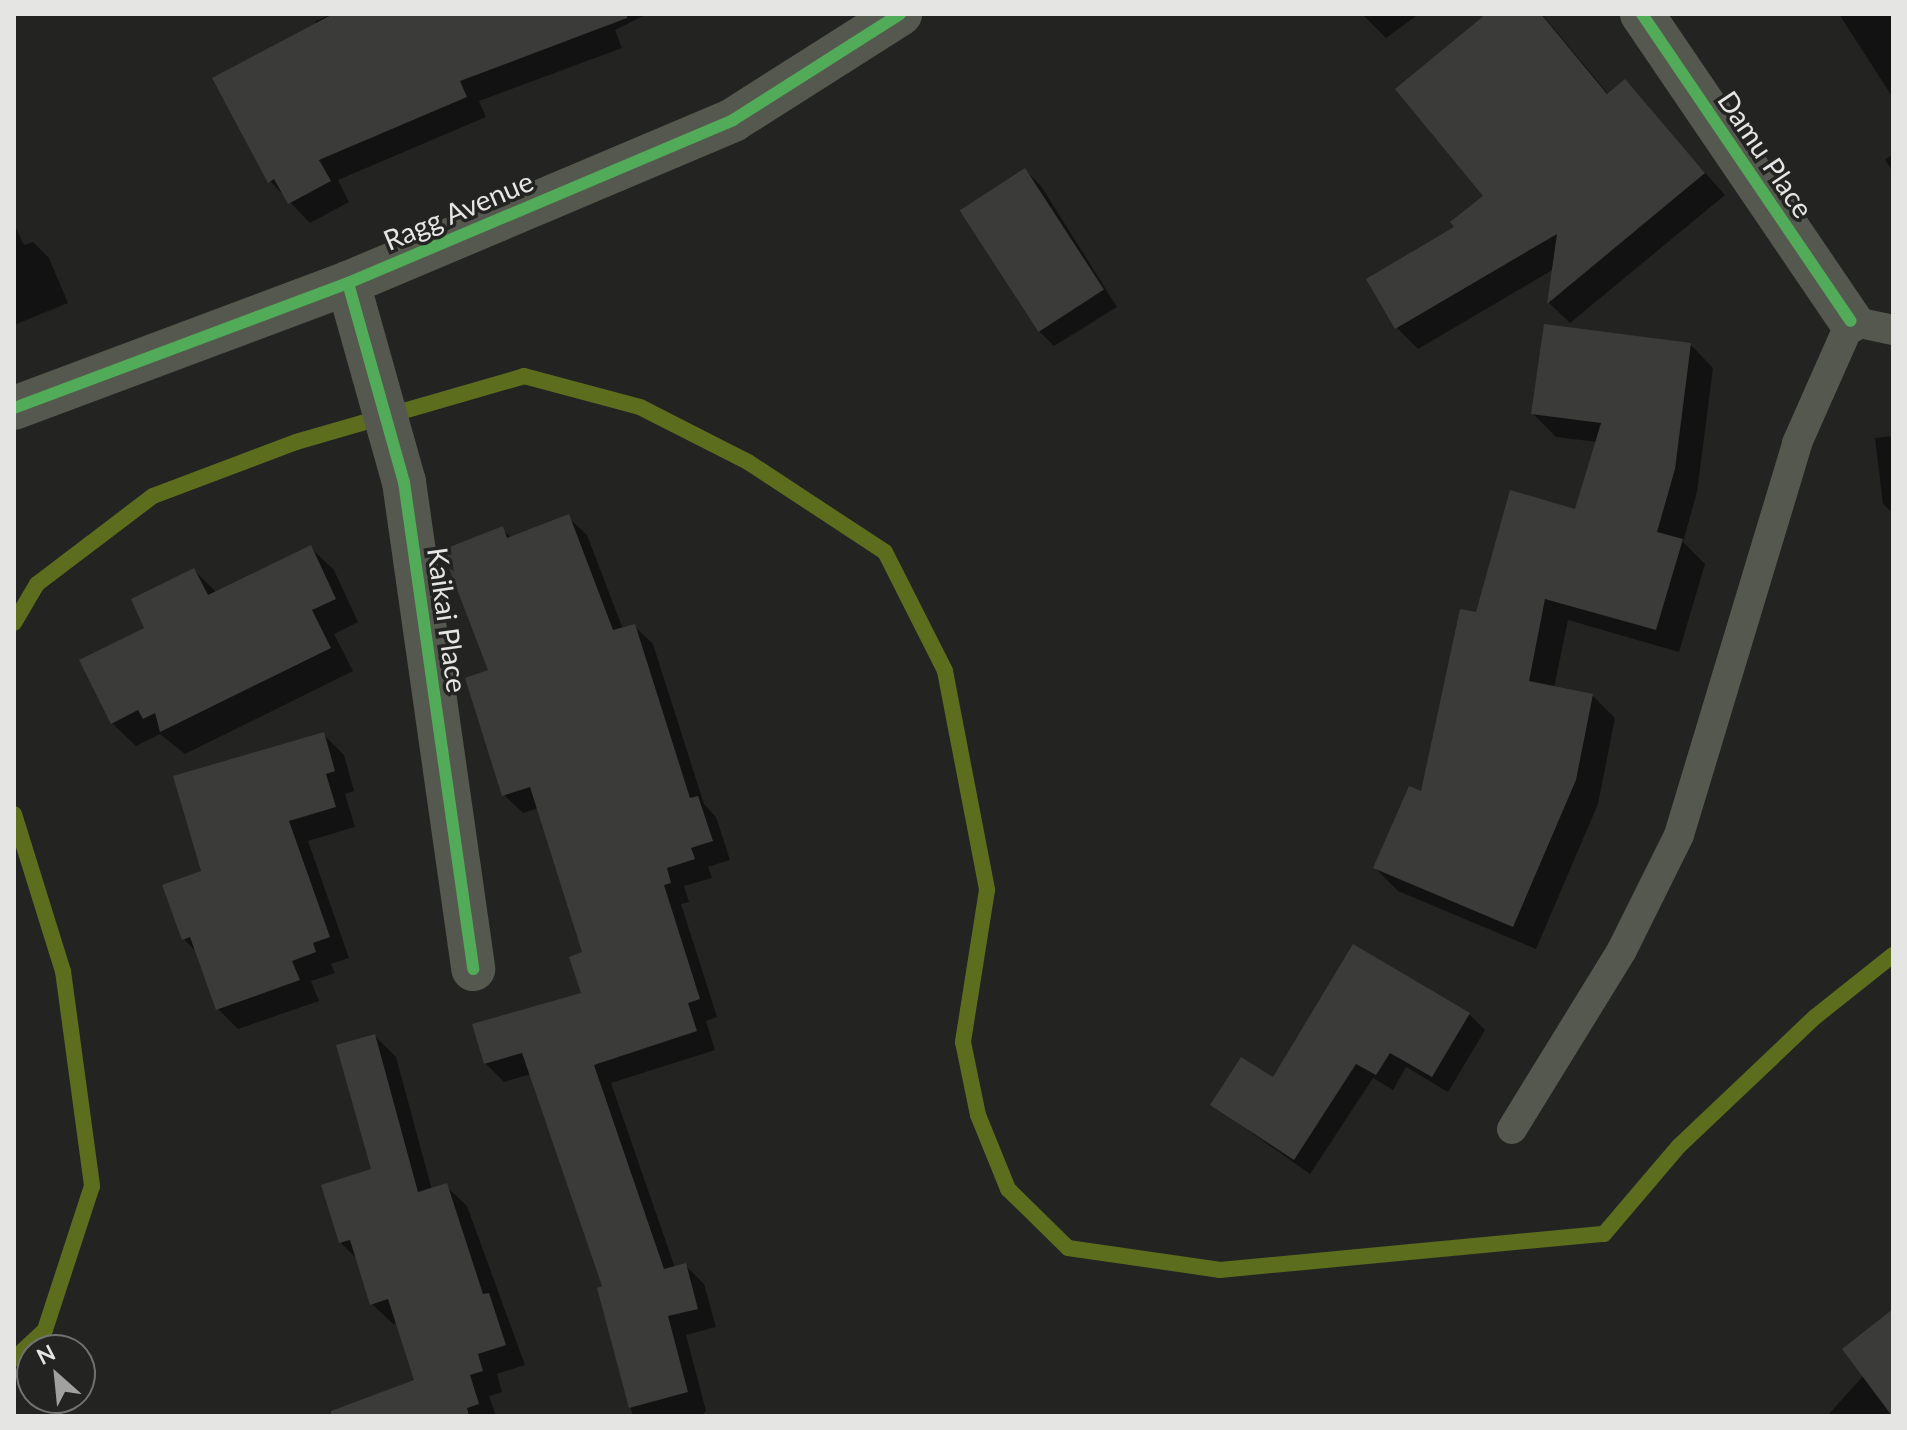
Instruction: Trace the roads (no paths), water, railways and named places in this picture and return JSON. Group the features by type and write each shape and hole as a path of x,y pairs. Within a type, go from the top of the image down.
{"street":[{"name":"Ragg Avenue","path":"14,408 348,283 733,120 900,14"},
{"name":"Damu Place","path":"1642,14 1851,321"},
{"name":"Kaikai Place","path":"348,283 404,482 473,969"}],"lane":[{"path":"1512,1129 1622,950 1679,835 1797,443 1851,321 1893,330"}],"waterway":[{"path":"14,623 37,584 153,496 296,442 524,376 640,407 748,462 885,552 945,671 987,890 963,1042 978,1115 1008,1189 1068,1248 1220,1270 1604,1234 1679,1146 1815,1017 1893,955"},
{"path":"14,814 63,971 92,1186 45,1330 14,1359"}]}
